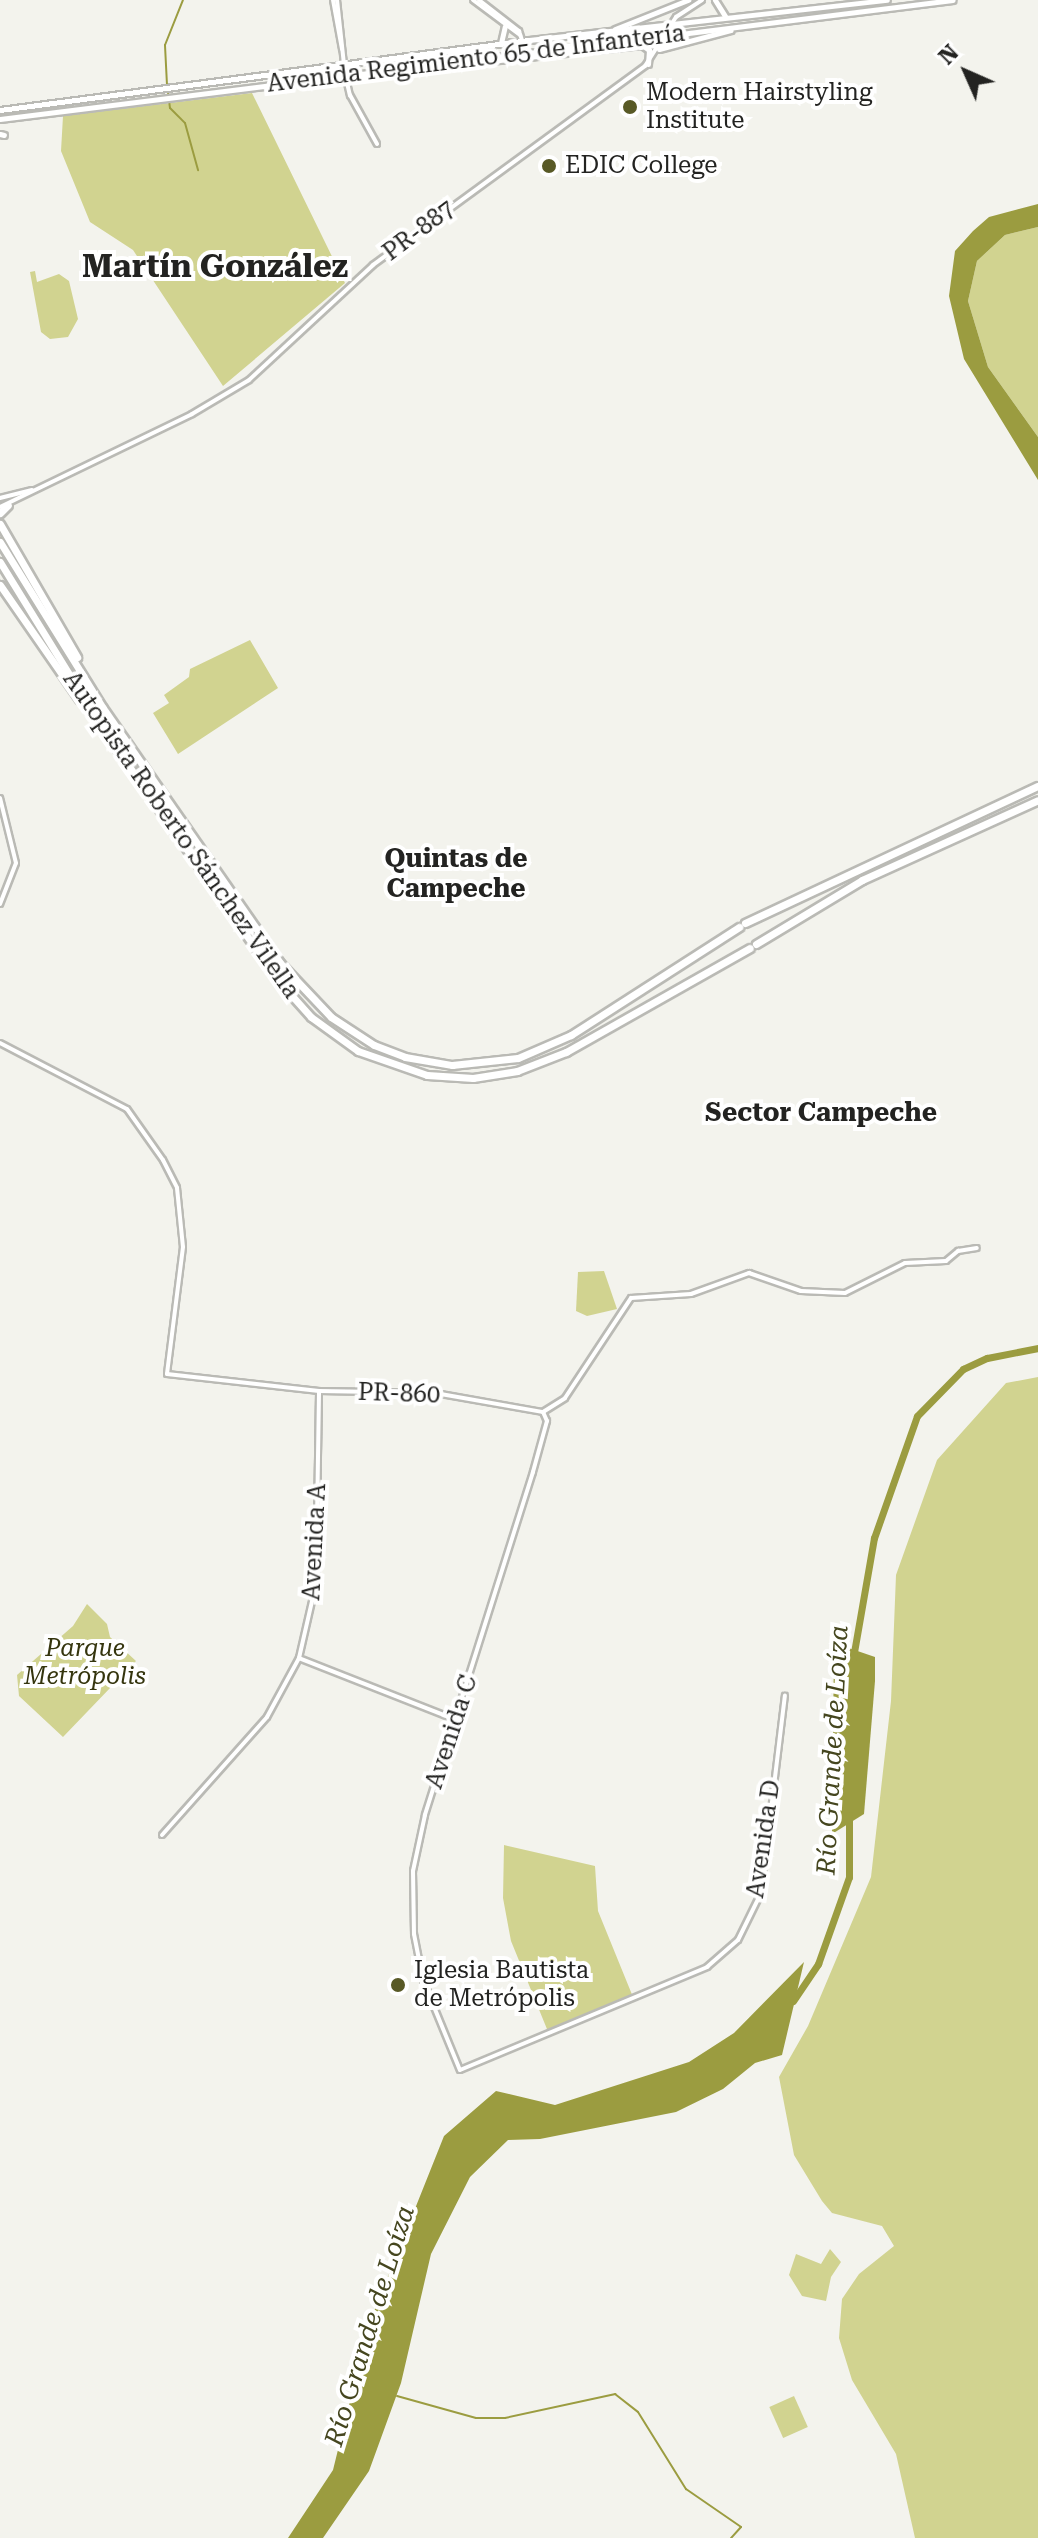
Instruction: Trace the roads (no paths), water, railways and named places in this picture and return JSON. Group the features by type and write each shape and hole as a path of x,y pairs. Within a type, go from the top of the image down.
{"highway":[{"path":"0,524 94,693"},
{"name":"Autopista Roberto Sánchez Vilella","path":"0,542 94,693 280,963 331,1017 374,1045 424,1062 497,1062 550,1046 742,925 1038,786"},
{"name":"Autopista Roberto Sánchez Vilella","path":"0,562 122,756 288,992 322,1027 372,1058 427,1075 503,1074 553,1058 753,946 862,880 1038,800"},
{"path":"0,585 122,756"}],"main road":[{"path":"612,30 688,0"},
{"path":"715,0 725,17"},
{"name":"Avenida Regimiento 65 de Infantería","path":"0,110 501,44 522,38 887,0"},
{"name":"Avenida Regimiento 65 de Infantería","path":"0,119 345,74 420,66 452,69 665,35 953,0"},
{"path":"501,44 505,26"},
{"path":"659,49 737,28"},
{"path":"526,56 642,45 649,50 648,64"}],"street":[{"path":"335,0 344,64"},
{"path":"476,0 522,38"},
{"path":"476,0 522,38 526,56"},
{"path":"671,23 702,0"},
{"name":"PR-887","path":"3,508 249,380 373,265 648,64 671,23"},
{"path":"345,74 350,95 377,144"},
{"name":"PR-887","path":"0,498 42,487"},
{"path":"0,798 16,854 0,904"},
{"name":"PR-860","path":"0,1043 127,1109 163,1160 177,1188 183,1247 167,1374 319,1391 435,1393 543,1412"},
{"path":"543,1412 565,1398 631,1298 691,1294 749,1273 801,1291 845,1293 905,1263 946,1261 958,1251 977,1248"},
{"name":"Avenida A","path":"162,1835 267,1717 299,1658 316,1584 319,1391"},
{"name":"Avenida C","path":"454,2055 423,1980 412,1898 418,1841 533,1472 547,1421 543,1412"},
{"path":"299,1658 456,1720"},
{"name":"Avenida D","path":"454,2055 464,2072 707,1967 729,1951 750,1922 761,1893 785,1695"}],"water":[{"path":"1038,204 1038,227 1005,235 977,261 968,301 988,367 1038,437 1038,480 964,359 949,296 955,251 973,231 989,217"},
{"path":"834,1643 875,1657 875,1681 864,1814 832,1834"},
{"path":"804,1962 782,2055 755,2063 723,2089 676,2112 540,2139 508,2140 470,2177 431,2254 401,2383 369,2471 323,2538 288,2538 333,2470 369,2324 444,2136 496,2091 555,2105 689,2062 734,2033"}],"waterway":[{"path":"167,85 165,45 183,0"},
{"path":"168,92 170,108 185,123 198,170"},
{"name":"Río Grande de Loíza","path":"853,1658 874,1538 917,1416 963,1369 987,1358 1038,1348"},
{"name":"Río Grande de Loíza","path":"793,2001 818,1964 849,1877 849,1815"},
{"path":"397,2396 476,2418 505,2418 615,2394 638,2412 686,2489 741,2527 731,2538"}],"place":[{"name":"Modern Hairstyling Institute","path":"630,107"},
{"name":"EDIC College","path":"549,166"},
{"name":"Iglesia Bautista de Metrópolis","path":"398,1985"}],"district":[{"name":"Martín González","path":"215,266"},
{"name":"Quintas de Campeche","path":"456,874"},
{"name":"Sector Campeche","path":"821,1113"}],"park label":[{"name":"Parque Metrópolis","path":"85,1663"}]}
